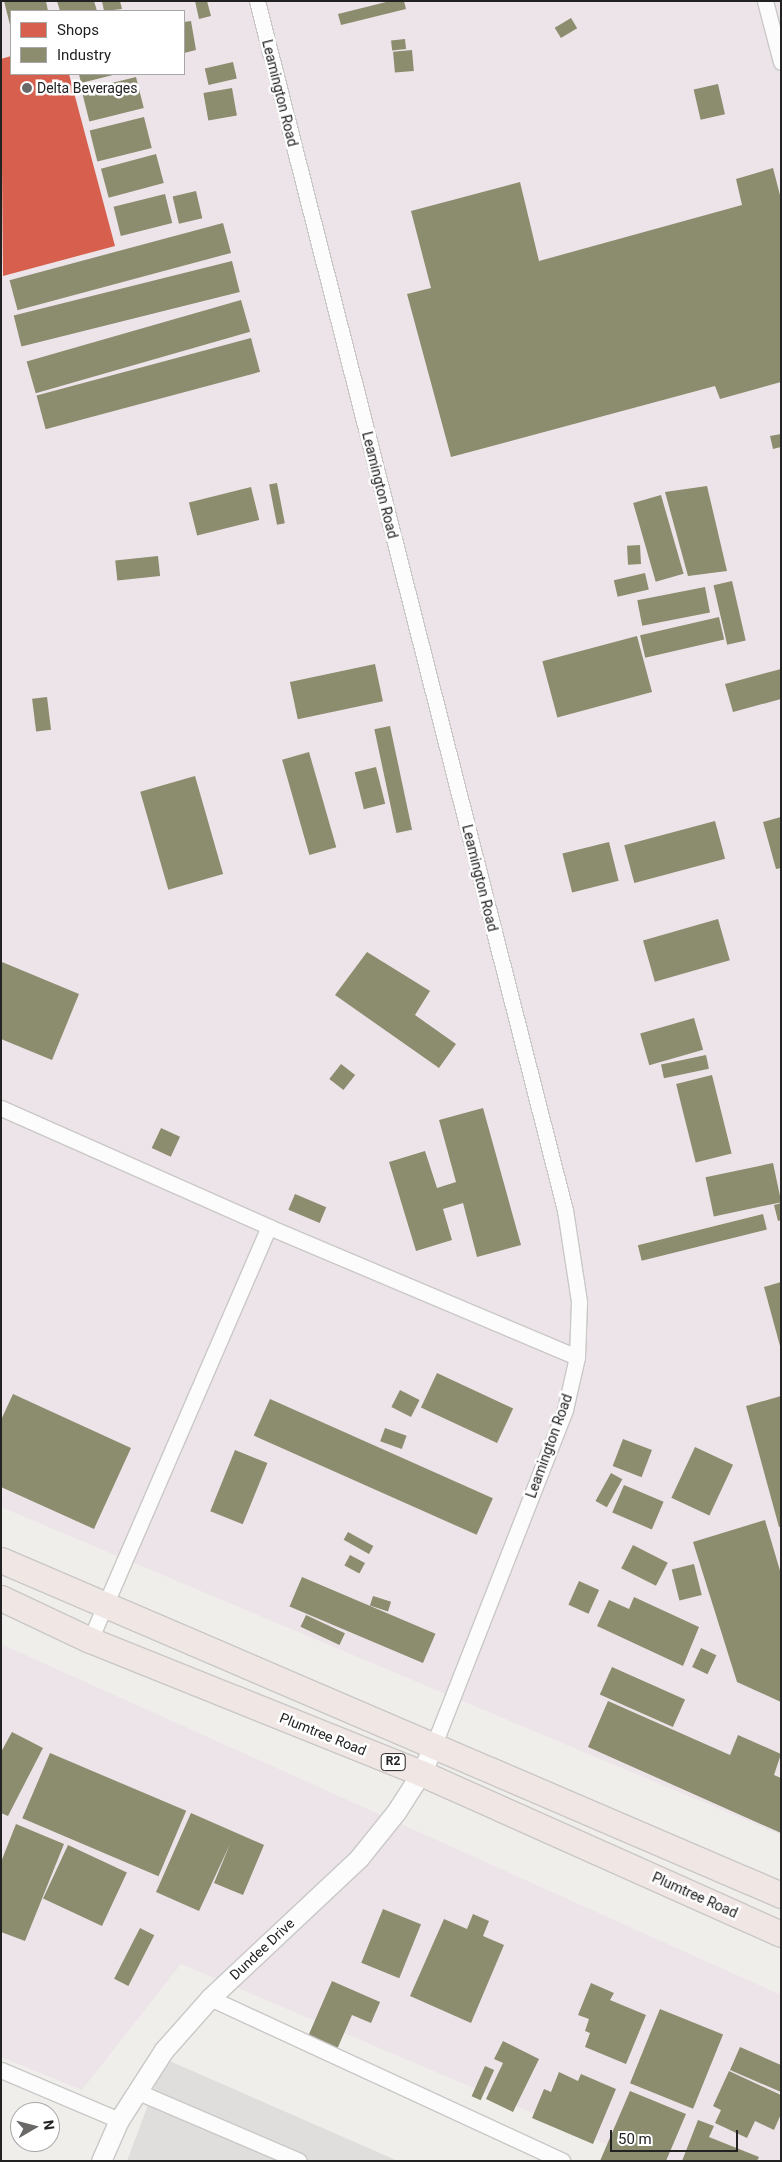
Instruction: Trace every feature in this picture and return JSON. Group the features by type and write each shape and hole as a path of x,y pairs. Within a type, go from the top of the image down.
{"highway":[{"name":"R2","path":"1,1560 103,1607 434,1744 781,1895"},
{"name":"Plumtree Road","path":"1,1598 90,1640 422,1773 781,1934"}],"street":[{"name":"Leamington Road","path":"257,1 565,1210 579,1302 578,1357 565,1410 434,1744"},
{"path":"765,1 781,62"},
{"path":"1,1108 269,1227 578,1357"},
{"path":"90,1640 269,1227"},
{"name":"Dundee Drive","path":"101,2161 119,2120 164,2050 210,1998 359,1858 396,1812 422,1773 434,1744"},
{"path":"210,1998 562,2161"},
{"path":"1,2070 119,2120"},
{"path":"136,2091 299,2161"}],"shaded area":[{"path":"1,1 781,1 781,1835 1,1507"},
{"path":"1,1644 781,1995 781,2161 646,2161 181,1964 82,2090 1,2057"},
{"path":"165,2059 398,2161 127,2161"}],"building: Shops":[{"path":"10,56 10,75 69,75 115,246 3,276 1,59"}],"building: Industry":[{"path":"4,1 46,1 48,10 10,10 10,25"},
{"path":"57,1 94,1 97,10 60,10"},
{"path":"102,1 120,1 122,9 104,10"},
{"path":"195,1 207,1 211,16 199,19"},
{"path":"390,1 404,1 406,9 341,25 338,14"},
{"path":"571,18 577,28 561,38 555,28"},
{"path":"191,21 196,50 185,53 185,22"},
{"path":"405,39 406,49 392,50 391,40"},
{"path":"412,50 414,71 395,73 393,52"},
{"path":"233,62 237,79 209,85 205,69"},
{"path":"79,75 113,75 81,83"},
{"path":"136,77 144,108 89,122 82,91"},
{"path":"718,84 725,114 701,120 694,90"},
{"path":"232,88 237,116 208,121 203,93"},
{"path":"144,117 152,148 97,162 90,131"},
{"path":"156,154 164,183 109,198 101,169"},
{"path":"773,168 781,199 781,382 720,399 715,386 451,457 407,294 431,288 411,211 520,182 539,261 742,205 736,179"},
{"path":"196,191 202,218 179,224 173,196"},
{"path":"165,194 172,223 121,236 114,207"},
{"path":"223,223 231,253 18,310 10,280"},
{"path":"232,261 240,292 21,346 14,315"},
{"path":"241,300 250,332 36,393 27,361"},
{"path":"251,338 260,372 46,429 37,395"},
{"path":"781,434 781,447 773,449 770,436"},
{"path":"277,483 285,523 277,525 269,485"},
{"path":"707,486 727,571 688,576 665,492"},
{"path":"251,487 259,520 197,535 189,502"},
{"path":"661,495 684,574 656,582 633,503"},
{"path":"640,545 641,564 628,565 627,546"},
{"path":"158,556 160,576 117,580 115,560"},
{"path":"645,573 649,590 618,597 614,580"},
{"path":"732,581 746,640 727,645 713,585"},
{"path":"705,587 710,613 642,626 637,600"},
{"path":"719,617 724,639 645,658 640,635"},
{"path":"637,636 652,692 557,717 542,661"},
{"path":"375,664 383,701 298,719 290,682"},
{"path":"781,669 781,699 733,712 725,684"},
{"path":"47,697 51,730 36,732 32,699"},
{"path":"390,726 412,830 396,833 374,729"},
{"path":"309,752 336,847 309,855 282,760"},
{"path":"376,767 385,804 364,809 355,772"},
{"path":"195,776 223,874 168,890 140,792"},
{"path":"781,817 781,868 776,869 763,822"},
{"path":"715,821 725,859 634,883 624,845"},
{"path":"609,842 619,881 572,892 562,854"},
{"path":"718,919 730,960 655,982 643,940"},
{"path":"367,952 430,991 415,1015 456,1044 439,1068 335,995"},
{"path":"2,962 79,994 52,1060 1,1039"},
{"path":"694,1018 703,1050 649,1065 640,1033"},
{"path":"706,1055 709,1069 664,1078 661,1065"},
{"path":"341,1064 355,1075 343,1090 329,1079"},
{"path":"712,1075 732,1154 696,1163 676,1084"},
{"path":"483,1108 521,1245 477,1257 463,1203 443,1209 452,1240 416,1251 389,1162 425,1151 437,1188 456,1182 439,1120"},
{"path":"161,1128 180,1137 171,1157 152,1148"},
{"path":"773,1163 781,1202 714,1216 706,1177"},
{"path":"295,1194 326,1207 320,1223 288,1210"},
{"path":"781,1203 781,1220 778,1221 774,1205"},
{"path":"763,1214 767,1230 642,1261 638,1245"},
{"path":"781,1282 781,1346 780,1346 764,1287"},
{"path":"437,1373 513,1408 497,1443 421,1407"},
{"path":"400,1390 420,1400 411,1417 391,1407"},
{"path":"13,1394 131,1448 94,1529 1,1487 1,1420"},
{"path":"781,1396 781,1527 779,1527 746,1406"},
{"path":"270,1399 493,1498 477,1535 254,1436"},
{"path":"385,1428 407,1436 402,1449 380,1441"},
{"path":"623,1439 652,1450 642,1477 613,1466"},
{"path":"695,1447 733,1465 709,1516 671,1498"},
{"path":"235,1450 267,1463 243,1524 210,1511"},
{"path":"611,1473 622,1479 607,1507 595,1501"},
{"path":"624,1485 664,1502 652,1529 612,1513"},
{"path":"765,1520 781,1574 781,1702 737,1682 693,1542"},
{"path":"348,1532 373,1546 369,1554 344,1540"},
{"path":"633,1545 668,1563 656,1586 621,1568"},
{"path":"350,1555 365,1563 359,1574 344,1566"},
{"path":"694,1564 702,1595 679,1601 672,1570"},
{"path":"302,1577 435,1634 423,1663 289,1606"},
{"path":"579,1581 599,1590 589,1614 568,1605"},
{"path":"373,1596 391,1602 388,1611 370,1606"},
{"path":"634,1597 699,1627 683,1666 597,1626 609,1600 629,1609"},
{"path":"306,1615 345,1633 339,1645 301,1627"},
{"path":"701,1648 716,1655 708,1674 692,1667"},
{"path":"612,1667 685,1700 673,1727 600,1694"},
{"path":"608,1701 730,1755 738,1735 781,1754 774,1775 781,1778 781,1833 588,1747"},
{"path":"12,1732 43,1748 8,1816 1,1813 1,1752"},
{"path":"50,1753 186,1811 158,1876 22,1818"},
{"path":"191,1813 264,1845 243,1895 214,1883 230,1844 199,1911 156,1892"},
{"path":"16,1824 64,1844 25,1941 1,1932 1,1862"},
{"path":"68,1845 127,1872 102,1926 43,1898"},
{"path":"383,1909 421,1924 399,1978 361,1963"},
{"path":"473,1914 489,1921 483,1936 504,1945 471,2023 410,1996 444,1919 467,1929"},
{"path":"140,1928 154,1935 128,1986 114,1979"},
{"path":"332,1981 380,2002 371,2023 352,2015 335,2054 306,2041"},
{"path":"591,1983 614,1993 610,2000 646,2015 626,2064 585,2047 590,2033 585,2031 589,2019 578,2015"},
{"path":"660,2009 723,2034 693,2109 630,2083"},
{"path":"503,2041 539,2059 513,2112 486,2099 503,2063 494,2059"},
{"path":"740,2047 781,2065 781,2092 730,2070"},
{"path":"485,2066 494,2070 481,2100 472,2096"},
{"path":"729,2071 781,2095 781,2114 774,2130 755,2121 747,2138 715,2123 721,2110 713,2106"},
{"path":"559,2072 578,2081 581,2074 616,2089 593,2144 532,2118 544,2089 551,2092"},
{"path":"630,2091 686,2114 666,2161 600,2161"},
{"path":"698,2120 714,2126 709,2137 759,2157 757,2161 682,2161"}],"place":[{"name":"Delta Beverages","path":"27,88"}]}
